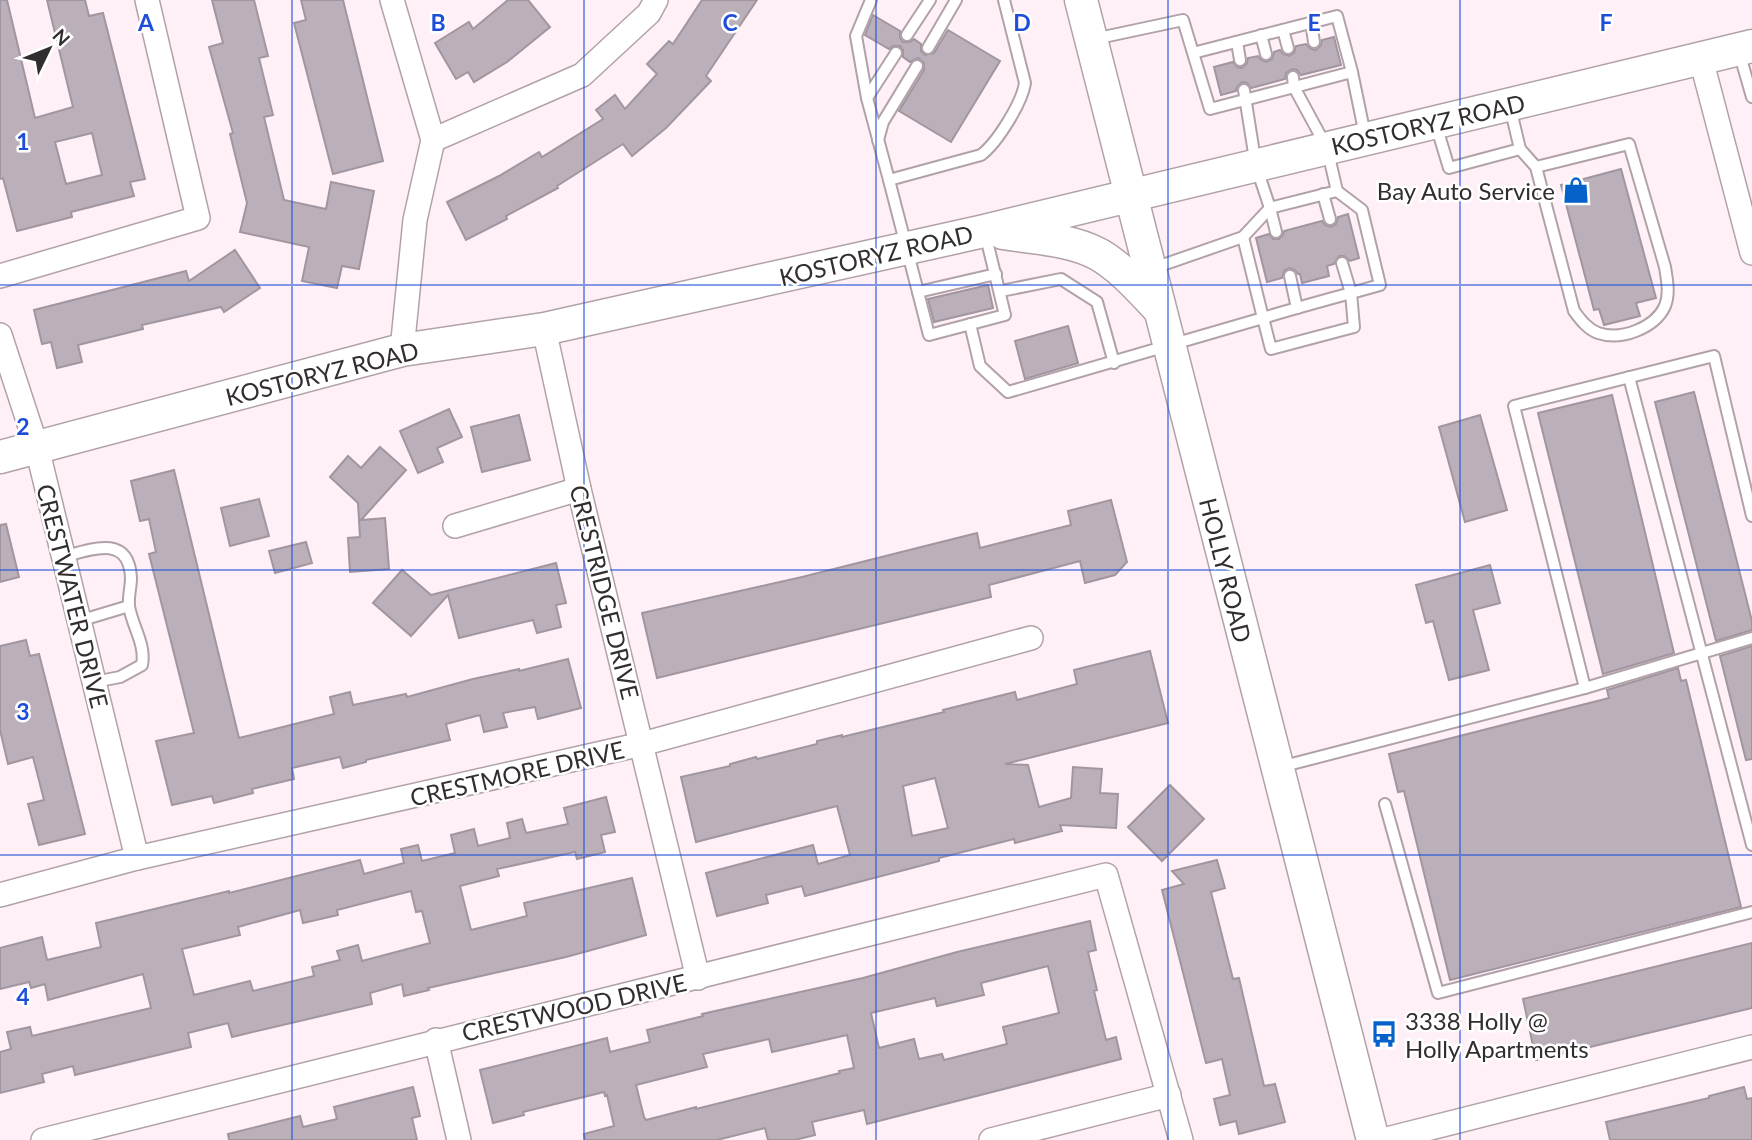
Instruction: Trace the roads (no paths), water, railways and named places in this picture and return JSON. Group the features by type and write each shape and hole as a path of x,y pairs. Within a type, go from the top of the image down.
{"main road":[{"name":"HOLLY ROAD","path":"1081,0 1373,1140"},
{"name":"KOSTORYZ ROAD","path":"0,457 402,350 544,329 984,231 1745,48"},
{"path":"984,231 1054,240 1086,249 1116,267 1160,310"}],"street":[{"path":"0,276 198,218 146,0"},
{"path":"392,0 433,139 415,220 402,350"},
{"path":"433,139 582,75 649,13 656,0"},
{"path":"1701,59 1752,254"},
{"name":"CRESTRIDGE DRIVE","path":"544,329 579,489 698,978"},
{"name":"CRESTWATER DRIVE","path":"0,335 37,448 137,858"},
{"path":"455,526 579,489"},
{"name":"CRESTMORE DRIVE","path":"0,895 137,858 642,744 1031,638"},
{"name":"CRESTWOOD DRIVE","path":"43,1140 1106,875 1169,1095"},
{"path":"436,1040 459,1140"},
{"path":"1383,1140 1752,1048"},
{"path":"991,1140 1169,1095 1181,1140"}],"lane":[{"path":"871,0 856,36 877,141 929,335 950,323 1005,315 984,231"},
{"path":"907,35 930,0"},
{"path":"928,48 956,0"},
{"path":"889,180 981,155 1005,125 1024,91 1025,83 1004,0"},
{"path":"1193,53 1337,16 1366,139"},
{"path":"1091,40 1183,20 1210,109 1244,95 1323,74 1352,72"},
{"path":"1311,23 1314,41"},
{"path":"1283,30 1287,48"},
{"path":"1261,36 1266,54"},
{"path":"1237,42 1240,60"},
{"path":"1745,48 1752,97"},
{"path":"867,98 895,53"},
{"path":"877,141 883,122 917,66"},
{"path":"975,319 980,366 1008,392 1380,285 1362,209 1337,191 1327,148 1294,82"},
{"path":"1244,95 1256,166 1276,232"},
{"path":"1509,105 1520,149 1536,167 1574,311 1583,323 1596,332 1612,336 1648,325 1666,304 1668,287 1665,267 1629,144 1536,167"},
{"path":"1436,122 1448,168 1520,149"},
{"path":"1150,269 1243,237 1270,208 1337,191"},
{"path":"1323,194 1330,219"},
{"path":"1243,237 1271,349 1354,327 1351,293 1342,262"},
{"path":"918,292 942,292 970,285 996,274"},
{"path":"1290,276 1297,308"},
{"path":"1001,291 1061,279 1085,294 1097,302 1114,363"},
{"path":"1585,688 1514,406 1714,356 1752,516"},
{"path":"1629,377 1752,845"},
{"path":"63,557 106,547 119,550 129,562 129,606 142,649 142,665 120,677 94,682"},
{"path":"79,621 129,606"},
{"path":"1277,768 1585,688 1752,638"},
{"path":"1385,804 1438,993 1752,912"}],"place":[{"name":"Bay Auto Service","path":"1576,190"},
{"name":"3338 Holly @ Holly Apartments","path":"1384,1034"}]}
